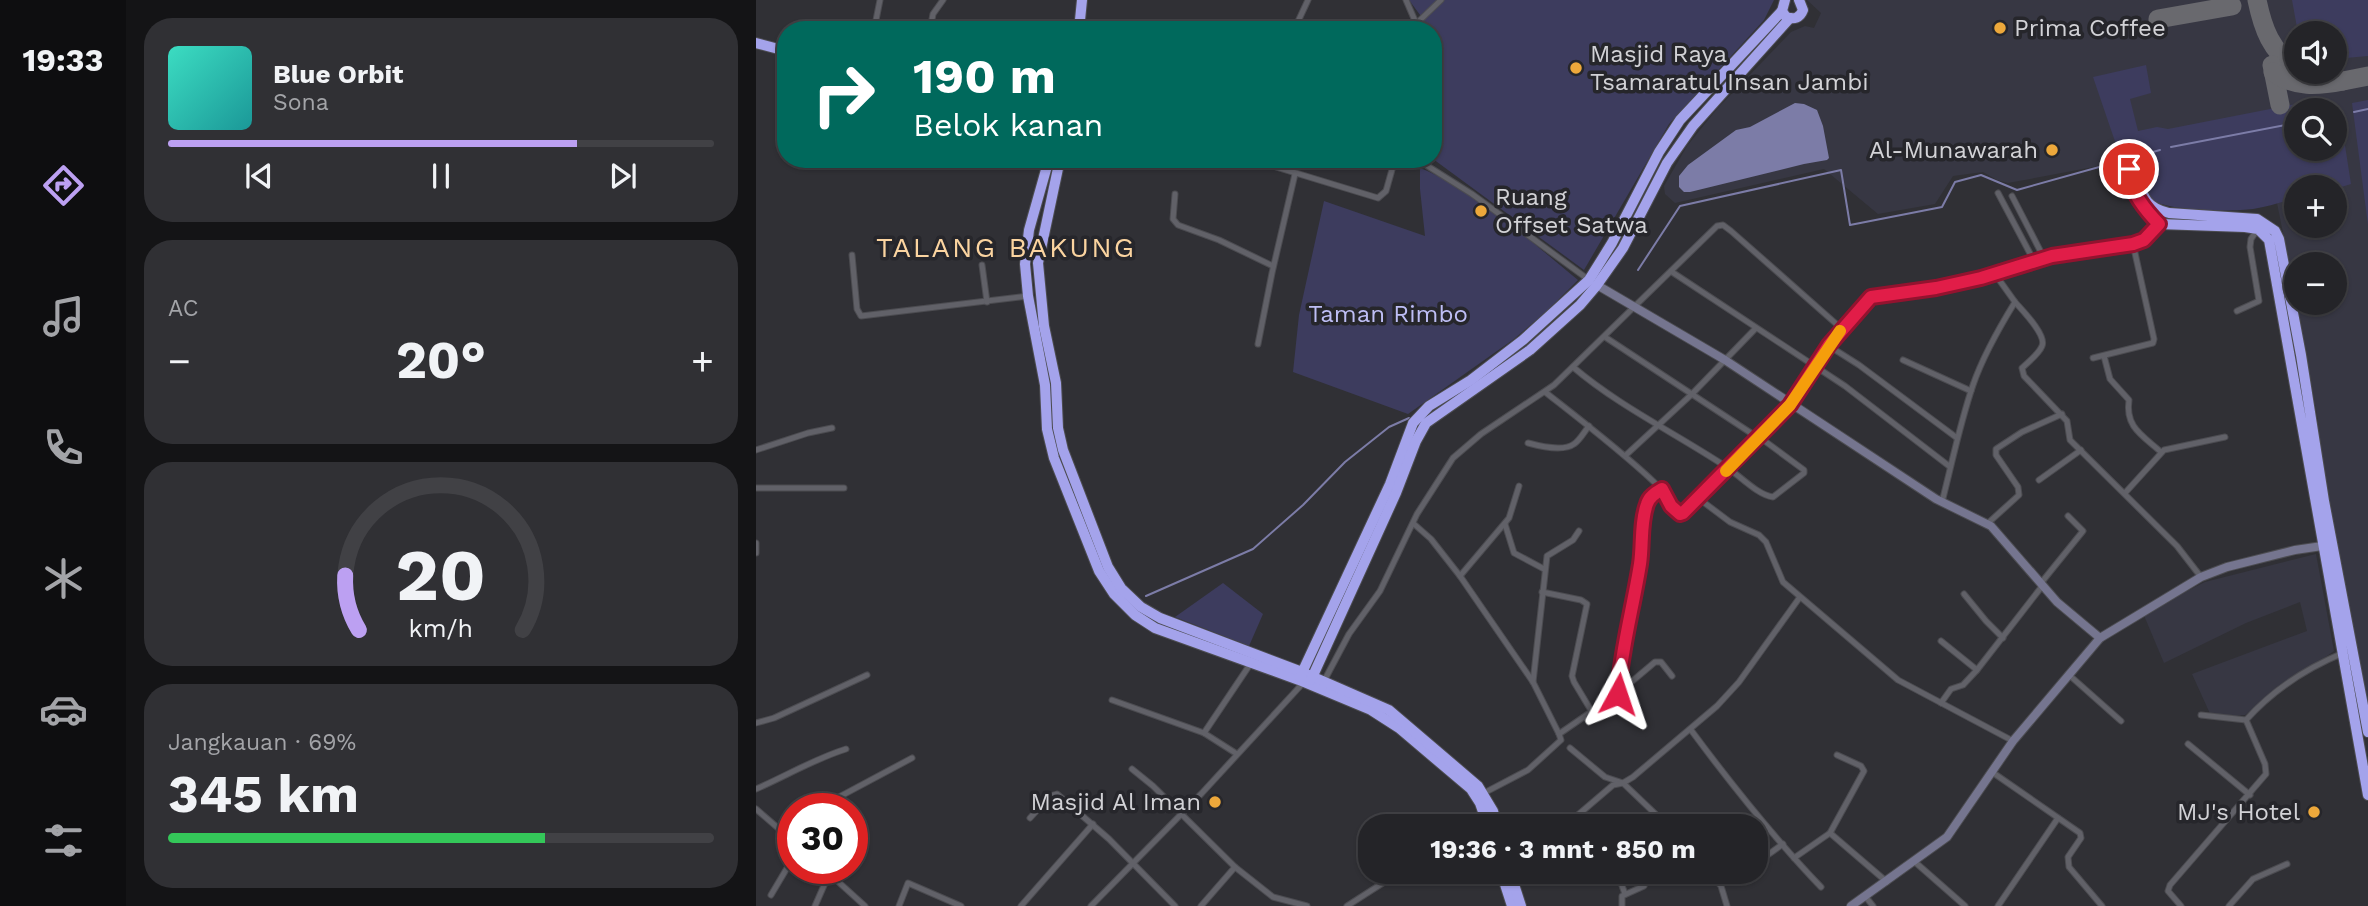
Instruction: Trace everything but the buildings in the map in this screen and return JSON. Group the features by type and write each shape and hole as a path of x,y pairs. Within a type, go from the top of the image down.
{"highway":[{"path":"1080,21 1082,0"},
{"path":"1309,679 1413,423 1429,406 1527,345 1593,282 1659,152 1680,120 1785,6 1797,17 1802,13 1803,7 1799,0"},
{"path":"756,43 777,49"},
{"path":"1046,168 1029,230 1026,264 1028,296 1045,385 1047,429 1052,449 1094,544 1121,588 1150,613 1171,623 1387,714 1468,775 1484,793 1494,814"},
{"path":"1058,168 1038,263 1040,295 1056,383 1058,428 1094,544 1099,571 1114,594 1135,615 1155,628 1251,663 1309,679"},
{"path":"2193,219 2159,224 2134,194 2126,173 2133,168 2136,172 2148,204 2193,219 2262,226 2269,240 2328,545 2368,732"},
{"path":"2328,545 2343,653 2368,796"},
{"path":"1387,714 1471,789 1484,814"},
{"path":"1505,884 1512,906"},
{"path":"1514,884 1521,906"}],"street":[{"path":"876,21 880,0"},
{"path":"932,21 933,14 943,0"},
{"path":"1297,0 1307,2 1298,21"},
{"path":"1406,0 1416,21"},
{"path":"1419,21 1441,0"},
{"path":"1282,168 1378,198 1386,191 1392,168"},
{"path":"1435,168 1593,282 1725,360 1942,502 1987,524 1998,532 2076,620 2100,638"},
{"path":"1258,344 1295,174"},
{"path":"1998,193 2034,261"},
{"path":"1175,194 1173,219 1178,225 1219,240 1273,266"},
{"path":"2012,196 2044,258"},
{"path":"1545,392 1626,455 1662,489 1671,506 1680,514 1790,405 1829,345 1871,297 1936,288 1995,274 2044,258 2133,244 2144,240 2159,224"},
{"path":"1091,906 1349,634 1380,591 1417,514 1453,458 1482,434 1545,392 1717,226 1723,225 1842,329"},
{"path":"2237,310 2257,303 2259,299 2250,247 2251,239 2262,226"},
{"path":"2093,358 2150,345 2154,339 2133,244"},
{"path":"852,255 858,312 861,316 1028,296"},
{"path":"982,265 987,302"},
{"path":"1672,272 1815,366 1949,466"},
{"path":"1995,274 2039,331 2043,341 2042,347 2022,368 2022,373 2062,414 2069,425 2070,440 2177,547 2201,577"},
{"path":"1942,502 1949,466 1971,391 1999,327 2015,302"},
{"path":"1626,455 1692,394 1756,328"},
{"path":"1573,367 1593,384 1770,497 1777,496 1804,473 1803,468 1758,437 1605,337"},
{"path":"1829,345 1957,438"},
{"path":"2104,356 2110,379 2129,400 2129,422 2161,452"},
{"path":"1903,360 1971,391"},
{"path":"1987,524 2019,495 2018,487 1996,455 1996,449 2022,432 2062,414"},
{"path":"1528,443 1543,447 1569,447 1589,426"},
{"path":"756,450 832,428"},
{"path":"2125,493 2161,452 2225,437"},
{"path":"2039,480 2081,450"},
{"path":"1460,576 1505,524 1512,513 1518,486"},
{"path":"756,488 844,488"},
{"path":"1618,694 1620,663 1640,564 1646,505 1653,495 1662,489"},
{"path":"1698,498 1730,522 1762,538 1783,582 1898,680 2013,741"},
{"path":"1941,703 1951,690 1963,685 1977,670 2082,531 2068,516"},
{"path":"1414,524 1431,539 1460,576 1533,682 1561,740 1528,770 1484,793"},
{"path":"1505,524 1514,553 1544,569"},
{"path":"1533,682 1544,569 1548,554 1573,540 1579,531"},
{"path":"756,542 756,553"},
{"path":"1851,906 1954,830 2013,741 2100,638 2201,577 2227,567 2295,550 2328,545"},
{"path":"1542,592 1581,600 1587,604 1572,676 1592,712"},
{"path":"1964,594 2003,638"},
{"path":"1578,814 1613,785 1623,783 1717,706 1800,597"},
{"path":"1941,641 1977,670"},
{"path":"2201,715 2246,720 2299,676 2343,653"},
{"path":"1559,734 1618,694 1656,662 1661,663 1672,676"},
{"path":"1205,733 1251,663"},
{"path":"756,723 774,718 867,674"},
{"path":"2067,674 2121,721"},
{"path":"1112,699 1205,733 1237,754"},
{"path":"2181,906 2169,893 2170,885 2264,777 2266,769 2246,720"},
{"path":"1690,730 1716,765 1821,887"},
{"path":"2188,744 2250,794"},
{"path":"1570,748 1605,777 1623,783 1654,814"},
{"path":"756,789 818,758 846,749"},
{"path":"1794,858 1830,833 1864,771 1861,766 1837,755"},
{"path":"846,793 912,758"},
{"path":"1132,769 1236,867 1273,897 1307,906"},
{"path":"1992,772 2082,835 2068,857 2069,867 2102,906"},
{"path":"1030,818 1050,796 1057,794 1093,824 1175,906"},
{"path":"756,809 777,827"},
{"path":"1998,906 2058,818"},
{"path":"1021,906 1093,824"},
{"path":"1830,833 1886,882"},
{"path":"1768,855 1783,844"},
{"path":"1914,862 1965,906"},
{"path":"2229,906 2253,879 2287,864"},
{"path":"1201,906 1236,867"},
{"path":"899,906 908,883 961,906"},
{"path":"771,895 778,884"},
{"path":"815,906 825,884"},
{"path":"840,884 865,906"},
{"path":"1352,905 1383,884"},
{"path":"1621,884 1625,894"},
{"path":"1719,884 1727,906"},
{"path":"1622,906 1620,900 1625,894 1644,886"},
{"path":"1865,896 1873,906"}],"shaded area":[{"path":"1807,0 2368,0 2368,706 2314,429 2318,421 2299,315 2347,315 2347,252 2287,252 2284,238 2347,238 2347,175 2284,175 2284,238 2277,203 2252,209 2151,200 2140,162 2136,159 2008,183 1983,172 1953,176 1935,204 1878,214 1824,169 1675,203 1665,194 1664,186 1687,146 1717,109 1791,32 1805,26 1814,28 1821,13"},
{"path":"2316,554 2334,651 2245,715 2212,718 2192,674 2307,631 2300,602 2246,623 2164,663 2143,613 2205,582"}],"green space":[{"path":"1409,0 1774,0 1764,20 1669,124 1584,270 1442,166 1442,21 1425,21"},
{"path":"2292,0 2368,0 2368,56 2347,58 2347,21 2296,21"},
{"path":"2146,65 2151,93 2130,99 2138,131 2157,127 2168,129 2284,106 2284,161 2347,161 2347,158 2351,184 2347,185 2347,175 2284,175 2284,201 2243,210 2186,208 2151,200 2140,162 2136,159 2122,162 2093,77"},
{"path":"2368,100 2368,225 2352,103"},
{"name":"Taman Rimbo","path":"1420,168 1462,189 1482,203 1578,280 1514,339 1408,414 1293,372 1299,315 1324,201 1425,236"},
{"path":"1223,583 1263,614 1249,646 1175,617"}],"water":[{"path":"1795,103 1817,110 1823,126 1829,158 1827,160 1690,192 1684,192 1679,187 1679,176 1688,165 1736,130 1750,127"}],"waterway":[{"path":"2354,112 2368,109"},
{"path":"2171,147 2284,125"},
{"path":"1638,270 1680,206 1841,170 1850,225 1942,207 1955,182 1981,175 2017,190 2160,150"},
{"path":"1146,596 1253,549 1303,505 1345,462 1389,427 1409,418"}],"taxiway":[{"path":"2257,0 2269,39 2284,58"},
{"path":"2158,19 2232,6"},
{"path":"2272,65 2280,105"},
{"path":"2273,72 2284,78"},
{"path":"2347,80 2368,76"}],"slow traffic":[{"path":"1726,471 1790,405 1840,331"}],"place":[{"name":"Prima Coffee","path":"2000,28"},
{"name":"Masjid Raya Tsamaratul Insan Jambi","path":"1576,68"},
{"name":"Al-Munawarah","path":"2052,150"},
{"name":"Ruang Offset Satwa","path":"1481,211"},
{"name":"Masjid Al Iman","path":"1215,802"},
{"name":"MJ's Hotel","path":"2314,812"}],"district":[{"name":"TALANG BAKUNG","path":"1006,247"}],"route":[{"path":"1618,694 1620,663 1640,564 1644,516 1649,499 1662,489 1674,510 1683,513 1790,405 1829,345 1871,297 1936,288 1995,274 2044,258 2144,240 2159,224 2134,194 2126,173 2129,169"}]}
